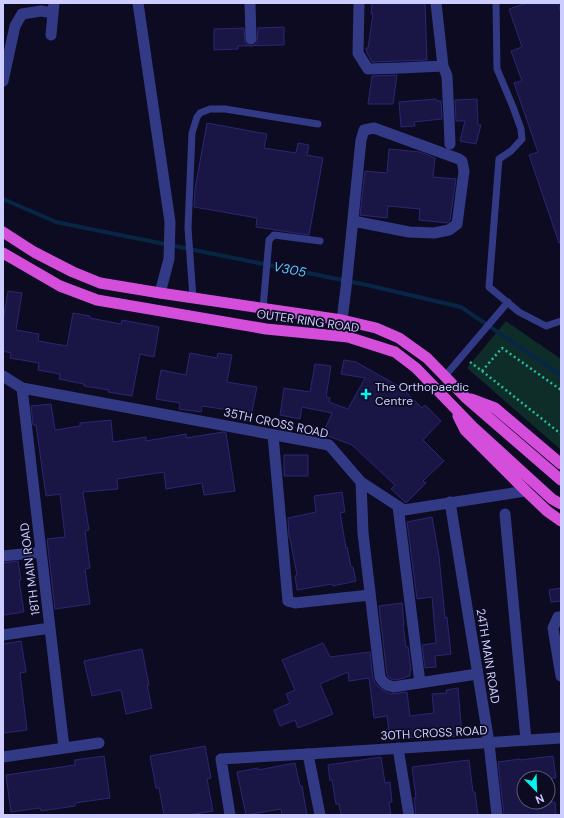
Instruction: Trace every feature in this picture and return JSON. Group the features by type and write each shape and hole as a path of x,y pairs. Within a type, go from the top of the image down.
{"highway":[{"name":"OUTER RING ROAD","path":"3,232 34,252 73,272 100,283 342,320 376,328 399,338 427,358 465,397 561,480"},
{"name":"OUTER RING ROAD","path":"3,253 60,286 97,300 266,329 348,337 395,352 416,368 473,427 546,493 561,504"},
{"path":"465,397 495,408 561,464"},
{"path":"454,408 465,430 547,511 561,521"}],"street":[{"path":"138,3 170,222 169,259 160,293"},
{"path":"250,3 251,39"},
{"path":"359,3 358,53 368,68 444,66"},
{"path":"436,3 444,66 447,76 450,144"},
{"path":"3,81 15,26 22,14 54,8 51,35"},
{"path":"342,320 351,245 353,221 360,140 364,130 374,128 462,161 464,171 456,224 449,230 434,234 409,232 353,221"},
{"name":"35TH CROSS ROAD","path":"3,376 22,388 329,445 361,482 404,510 526,491"},
{"name":"18TH MAIN ROAD","path":"22,388 64,748"},
{"path":"273,435 288,601 295,603 370,595"},
{"path":"361,482 363,533 380,677 382,681 393,687 477,674"},
{"name":"24TH MAIN ROAD","path":"450,502 488,743 497,815"},
{"path":"398,506 420,682"},
{"path":"505,514 526,740"},
{"path":"3,556 41,552"},
{"path":"561,618 558,618 553,628 561,676"},
{"path":"3,635 50,628"},
{"name":"30TH CROSS ROAD","path":"230,815 221,758 561,738"},
{"path":"3,757 99,743"},
{"path":"398,748 409,815"},
{"path":"308,754 320,815"}],"lane":[{"path":"496,3 497,69 521,129 522,139 511,151 498,160 489,287 519,312 546,326 561,321"},
{"path":"193,298 188,228 192,133 197,117 200,113 210,109 217,109 318,124"},
{"path":"263,308 269,240 274,235 320,241"},
{"path":"445,376 508,302"}],"path":[{"path":"482,371 502,348 561,390"},
{"path":"463,356 561,434"}],"green space":[{"path":"506,321 561,359 561,450 467,368"}],"building":[{"path":"372,3 425,3 427,60 372,62 366,48 368,48 373,14 371,14"},
{"path":"527,3 558,3 561,13 561,242 559,243 529,155 538,152 514,83 522,81 511,51 522,47 509,9"},
{"path":"284,27 284,45 252,46 257,42 258,28"},
{"path":"244,28 245,42 250,46 238,46 238,49 214,50 214,29"},
{"path":"397,75 393,104 368,104 372,76"},
{"path":"436,99 437,101 441,101 442,119 414,122 415,126 401,127 399,102"},
{"path":"477,99 478,125 481,125 476,144 460,141 465,121 456,121 455,100"},
{"path":"207,123 267,134 264,148 296,153 298,143 309,145 307,155 323,158 309,235 256,227 257,218 194,207 195,189"},
{"path":"389,149 420,152 435,158 433,177 456,179 450,220 447,223 419,220 420,209 388,206 387,218 360,215 365,171 387,173"},
{"path":"8,291 22,293 16,330 39,334 38,341 67,346 73,313 121,324 122,320 159,327 154,357 140,354 132,396 108,392 109,390 84,386 84,384 59,379 60,374 38,370 39,363 10,358 11,353 3,351 3,322"},
{"path":"190,353 217,358 218,353 232,355 227,382 257,387 250,421 228,417 229,410 202,406 201,412 179,409 180,403 156,399 161,370 186,375"},
{"path":"344,360 356,362 402,388 422,408 425,405 441,421 423,440 444,461 423,481 426,483 406,503 391,489 395,485 352,445 323,434 332,413 302,407 300,419 280,415 284,388 310,392 315,364 331,366 326,397 330,398 329,402 348,409 365,378 341,374"},
{"path":"51,404 55,430 80,426 80,423 111,420 113,442 146,437 146,441 186,434 186,438 223,432 226,433 235,491 204,495 202,483 166,489 164,472 117,479 118,489 83,492 89,530 85,531 90,568 85,569 90,604 55,609 47,539 65,537 60,494 46,496 36,425 33,425 31,406"},
{"path":"284,455 308,455 308,476 284,476"},
{"path":"342,492 345,512 340,513 346,548 347,547 351,567 353,567 356,581 333,586 332,584 297,590 295,576 297,575 289,538 288,518 316,512 314,496"},
{"path":"432,517 439,556 445,618 447,617 451,654 435,656 436,667 425,668 422,645 436,643 432,597 417,599 407,522"},
{"path":"18,561 21,580 19,580 24,612 4,615 3,563"},
{"path":"561,588 561,601 551,602 549,590"},
{"path":"402,603 403,625 411,670 410,676 394,680 389,678 387,675 379,606"},
{"path":"21,641 26,672 20,673 27,730 3,733 3,644"},
{"path":"323,643 330,657 370,652 375,683 381,689 391,694 407,692 410,716 434,713 432,694 447,693 446,690 458,688 462,736 450,737 450,734 432,737 432,735 390,740 387,716 374,718 369,678 349,681 348,672 320,684 333,714 298,728 295,720 280,726 274,710 290,703 286,694 295,690 282,660"},
{"path":"142,649 152,708 126,714 121,690 92,696 84,661"},
{"path":"205,746 211,778 207,779 213,811 189,815 164,815 159,788 156,788 150,756"},
{"path":"104,756 110,798 75,803 75,806 41,811 40,808 11,812 6,775 75,765 75,760"},
{"path":"553,756 555,770 516,770 516,810 556,810 556,814 504,815 498,762"},
{"path":"381,757 385,783 390,782 392,802 389,802 391,815 341,815 339,804 336,804 332,780 330,781 328,765"},
{"path":"469,760 473,792 475,792 478,815 416,815 414,798 416,798 412,767"},
{"path":"295,763 300,786 302,786 307,815 282,815 281,809 246,815 237,772 258,768 258,770"}],"waterway":[{"name":"V305","path":"3,199 56,222 367,285 461,307 561,375"}],"place":[{"name":"The Orthopaedic Centre","path":"366,394"}]}
